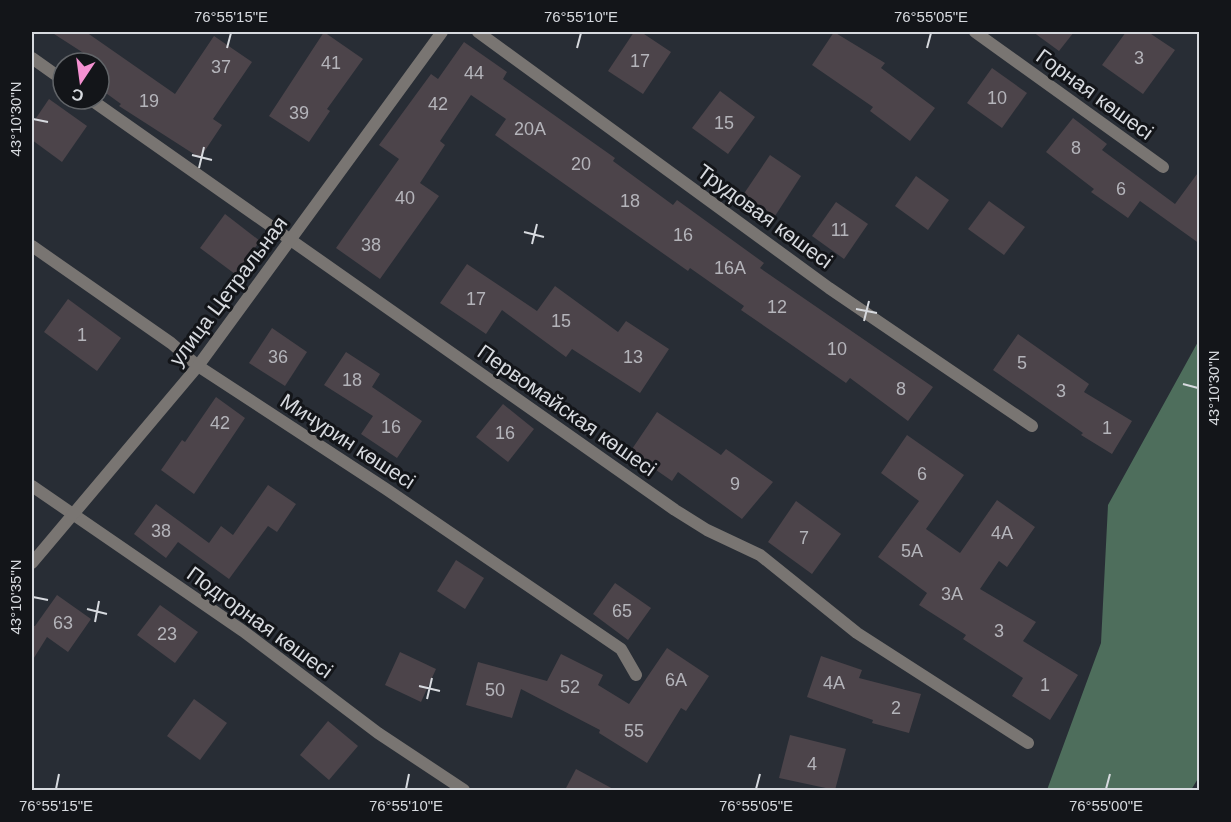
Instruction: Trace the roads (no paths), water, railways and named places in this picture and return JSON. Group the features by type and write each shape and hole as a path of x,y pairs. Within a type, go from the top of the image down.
{"street":[{"name":"улица Цетральная","path":"32,563 198,366 442,32"},
{"name":"Трудовая көшесі","path":"478,32 829,288 1032,426"},
{"name":"Горная көшесі","path":"975,32 1163,167"},
{"path":"32,58 51,71"},
{"name":"Первомайская көшесі","path":"107,111 675,510 707,530 760,555 857,633 1028,743"},
{"name":"Мичурин көшесі","path":"32,246 171,343 198,366 386,489 621,649 636,675"},
{"name":"Подгорная көшесі","path":"32,486 243,631 378,733 464,790"}]}
